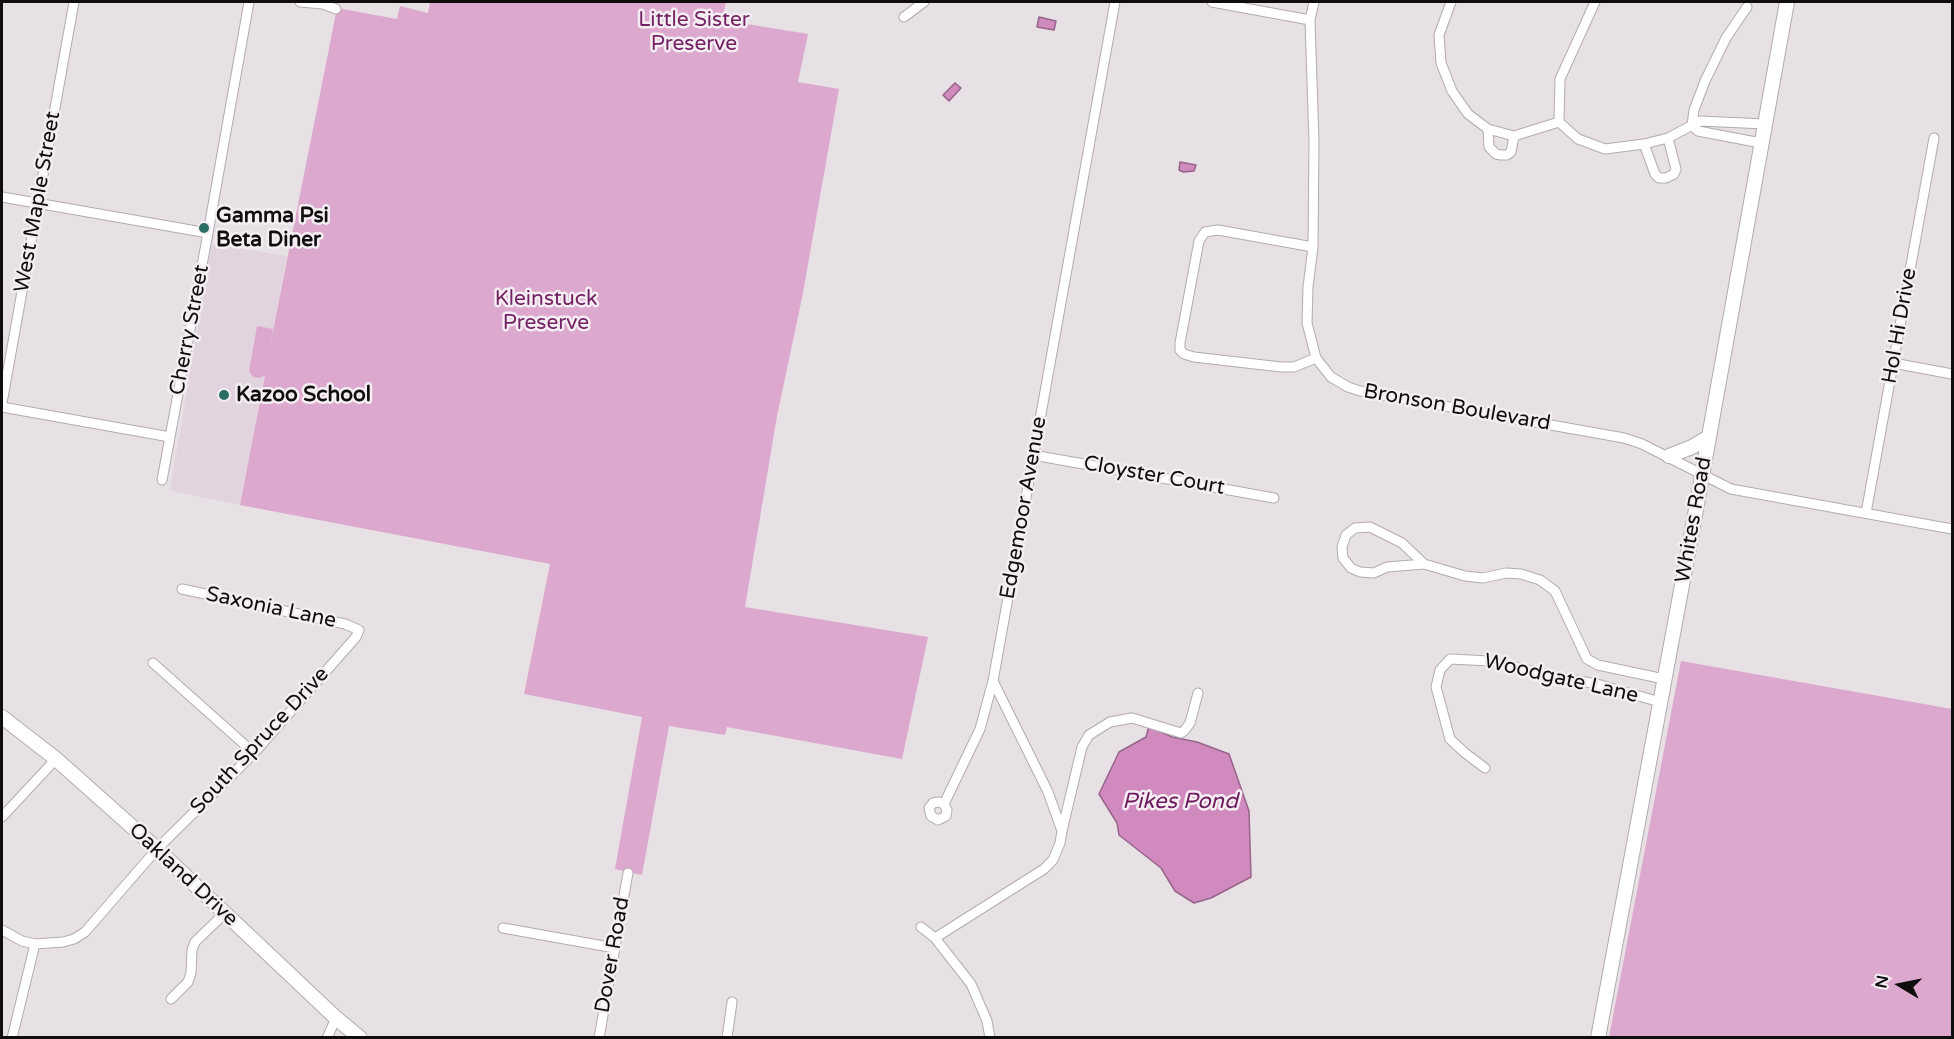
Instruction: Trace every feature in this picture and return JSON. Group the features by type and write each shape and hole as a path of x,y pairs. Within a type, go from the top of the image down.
{"street":[{"name":"West Maple Street","path":"2,405 74,2"},
{"name":"Cherry Street","path":"162,480 249,2"},
{"path":"300,2 322,4 336,9"},
{"path":"904,17 924,2"},
{"name":"Edgemoor Avenue","path":"944,804 981,729 993,681 1115,2"},
{"path":"1212,2 1310,20"},
{"name":"Bronson Boulevard","path":"1314,2 1310,20 1314,142 1313,248 1308,287 1307,323 1316,358 1331,377 1347,387 1360,391 1624,438 1669,456 1731,489 1953,529"},
{"path":"1450,2 1439,35 1441,63 1452,91 1468,114 1488,129 1514,136 1560,122"},
{"path":"1595,2 1560,79 1560,122 1578,140 1605,149 1668,138 1700,121 1765,124"},
{"name":"Whites Road","path":"1598,1038 1787,2"},
{"path":"1692,125 1694,110 1705,81 1726,38 1748,7"},
{"path":"1692,125 1698,131 1761,142"},
{"path":"1488,129 1489,147 1496,154 1511,152 1514,136"},
{"path":"1644,144 1655,174 1659,178 1666,178 1674,174 1676,169 1668,138"},
{"name":"Hol Hi Drive","path":"1866,513 1934,138"},
{"path":"2,197 208,233"},
{"path":"1313,248 1218,230 1205,232 1199,241 1180,350 1194,357 1281,368 1294,367 1316,358"},
{"path":"1893,363 1953,374"},
{"path":"2,405 170,437"},
{"path":"1669,456 1709,437"},
{"name":"Cloyster Court","path":"1033,455 1274,498"},
{"name":"Woodgate Lane","path":"1424,564 1402,543 1370,527 1355,528 1346,535 1342,547 1343,558 1351,568 1360,572 1374,573 1387,567 1424,564 1464,576 1483,578 1506,573 1521,574 1540,580 1555,591 1587,659 1598,665 1664,680"},
{"name":"Saxonia Lane","path":"182,589 345,624 358,630"},
{"name":"South Spruce Drive","path":"34,944 63,942 74,939 85,932 157,849 254,753 357,637 358,630"},
{"name":"Woodgate Lane","path":"1485,768 1450,739 1436,687 1440,670 1450,659 1490,661 1597,684 1660,702"},
{"path":"153,663 230,729 254,753"},
{"path":"993,681 1048,792 1062,831"},
{"path":"935,938 1044,869 1057,852 1082,747 1089,735 1110,722 1132,718 1181,733 1190,723 1198,693"},
{"name":"Oakland Drive","path":"2,717 56,759 157,849 360,1038"},
{"path":"2,817 56,759"},
{"name":"Dover Road","path":"599,1038 628,873"},
{"path":"171,999 188,982 195,942 225,913"},
{"path":"921,927 935,938 971,984 987,1021 990,1038"},
{"path":"503,928 615,948"},
{"path":"2,930 22,941 34,944 12,1038"},
{"path":"727,1038 732,1002"},
{"path":"327,1038 336,1018"}],"shaded area":[{"name":"Kazoo School","path":"212,244 287,256 240,505 170,489"}],"green space":[{"name":"Kleinstuck Preserve","path":"430,2 726,2 722,20 808,34 798,82 839,89 802,298 777,416 745,607 928,637 902,759 727,727 725,735 669,726 642,875 615,869 642,717 524,694 550,564 240,505 265,375 260,378 253,377 249,371 257,326 273,329 269,351 337,8 397,19 400,6 428,13"},
{"path":"1681,661 1952,709 1952,1037 1609,1037"}],"water":[{"path":"1039,17 1056,21 1054,30 1037,27"},
{"path":"955,83 961,88 949,101 943,95"},
{"path":"1180,162 1196,165 1194,171 1179,170"},
{"name":"Pikes Pond","path":"1149,726 1172,737 1197,742 1229,754 1249,811 1251,877 1211,898 1194,903 1175,891 1161,868 1119,835 1117,823 1099,794 1119,752 1146,737"}],"place":[{"name":"Gamma Psi Beta Diner","path":"204,228"},
{"name":"Kazoo School","path":"224,395"}],"park label":[{"name":"Little Sister Preserve","path":"694,32"}]}
